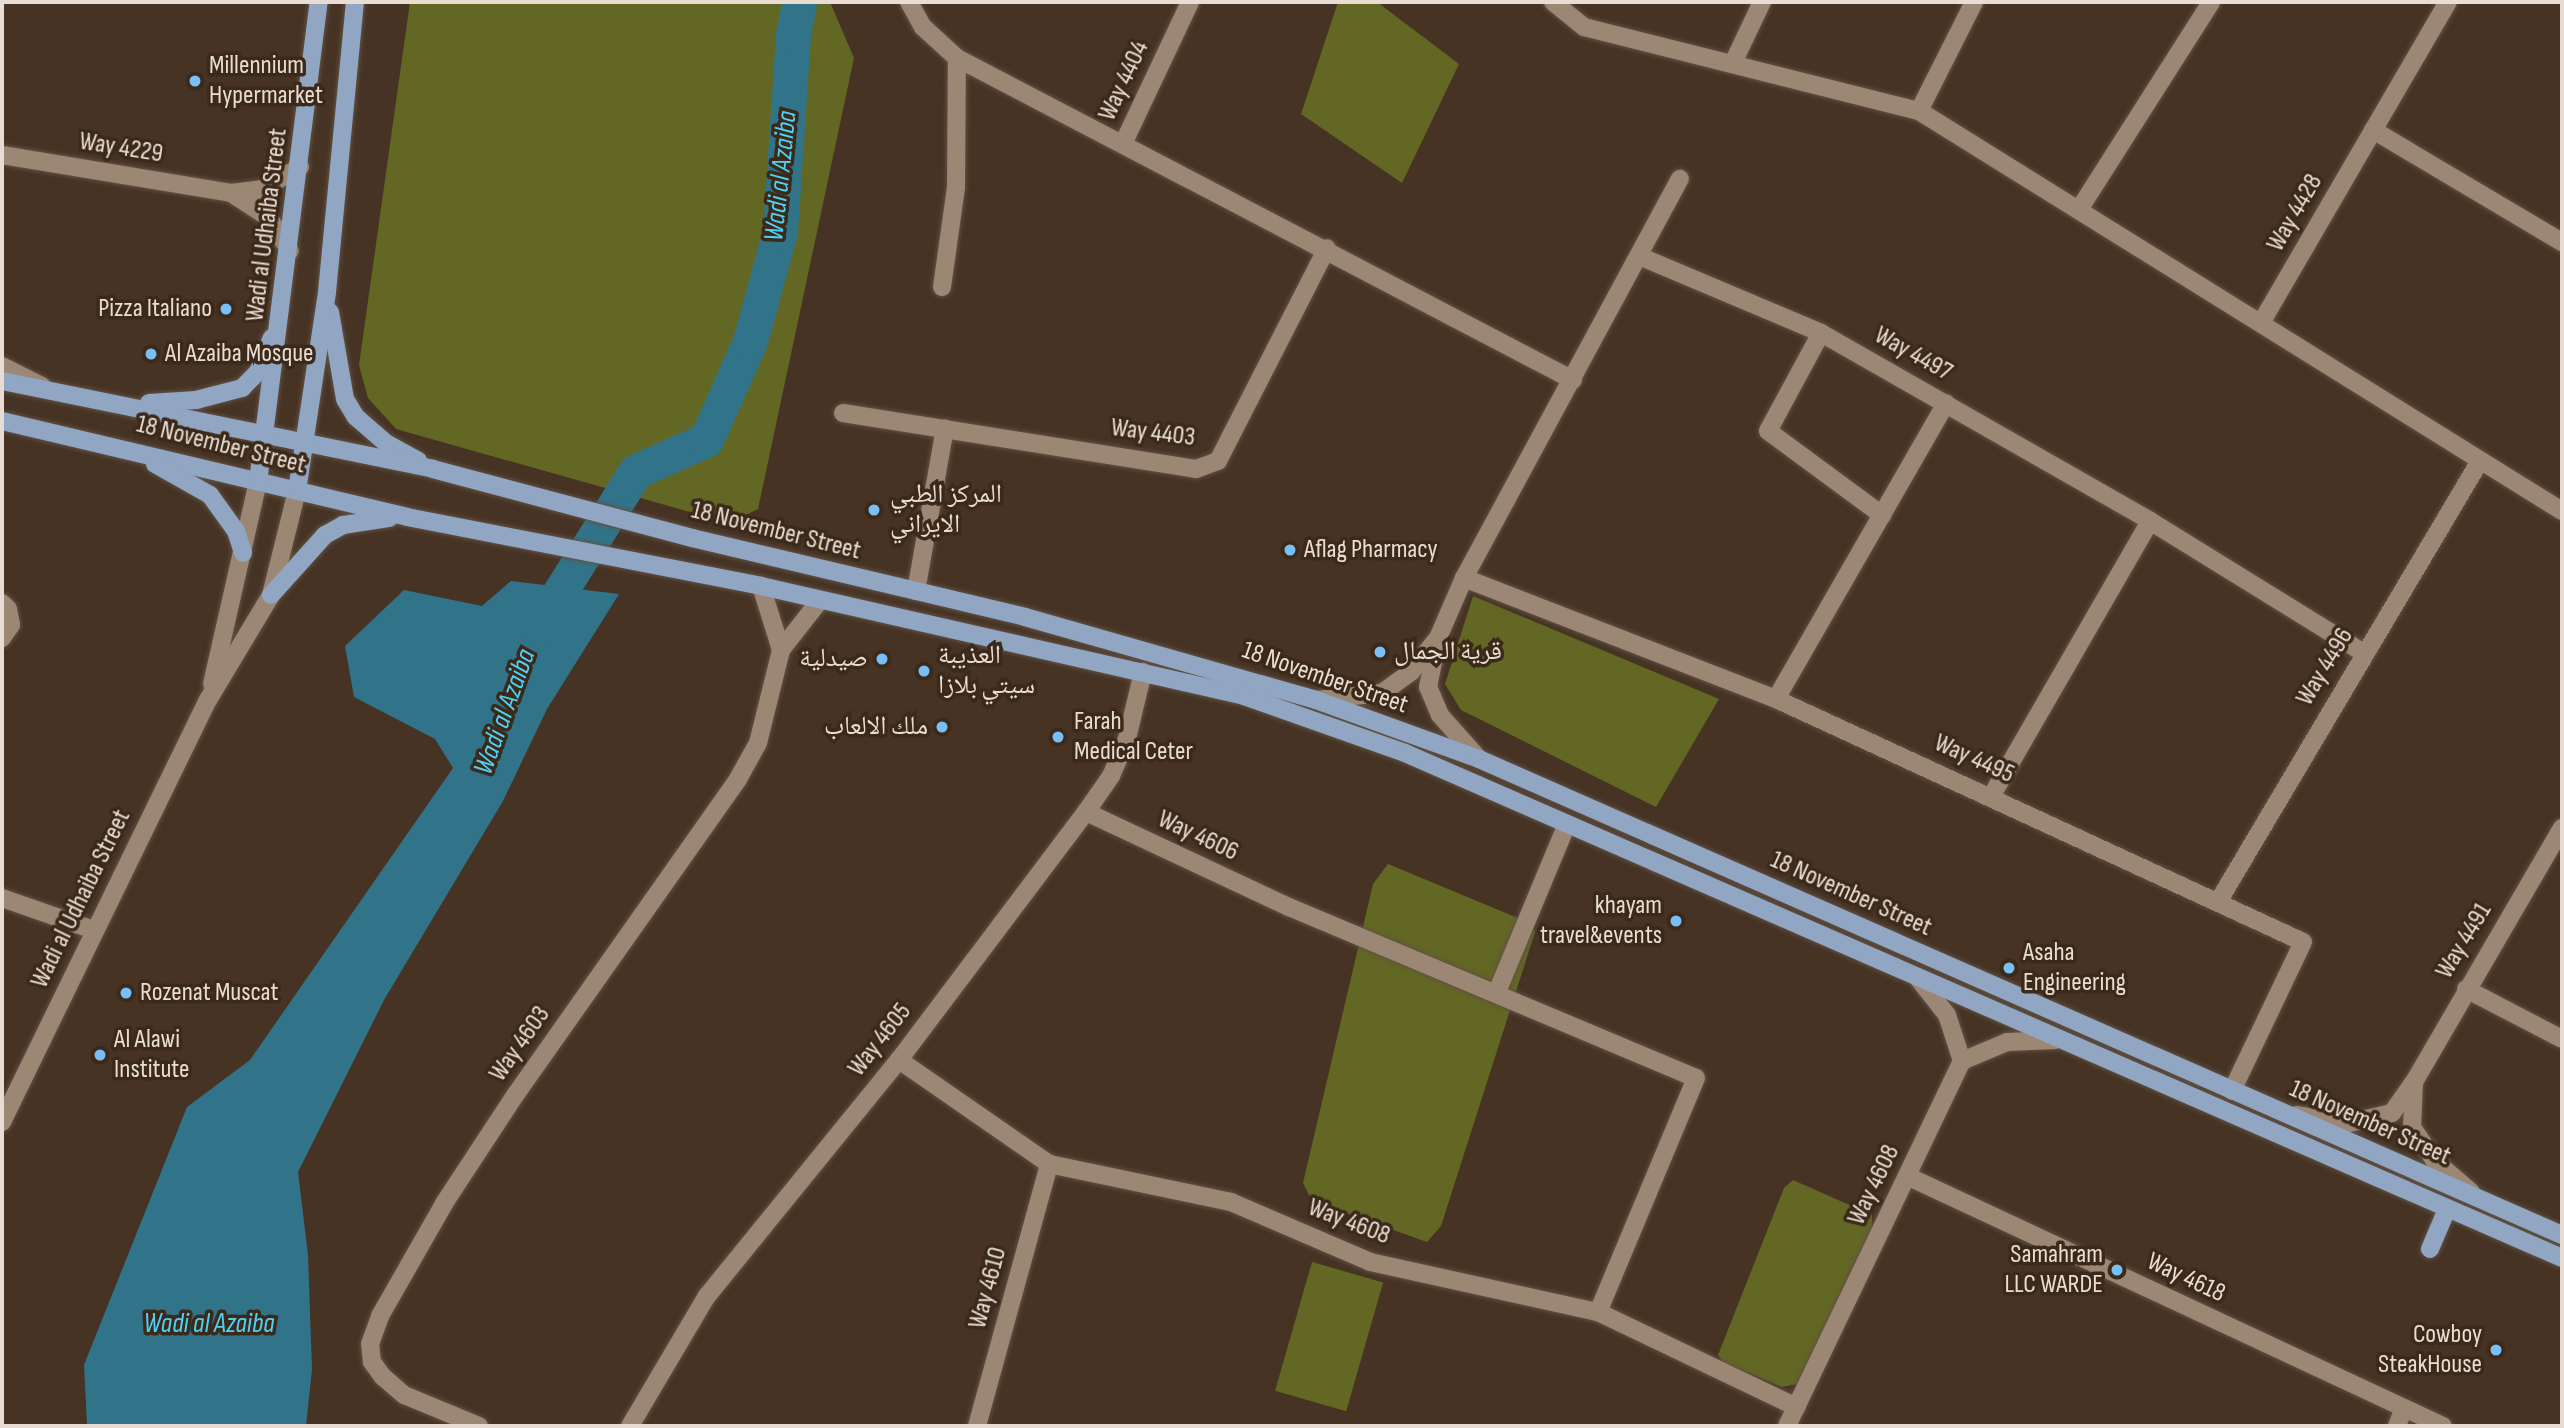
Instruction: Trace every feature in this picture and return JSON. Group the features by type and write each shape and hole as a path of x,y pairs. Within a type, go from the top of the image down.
{"main road":[{"name":"Wadi al Udhaiba Street","path":"297,491 327,292 355,2"},
{"name":"Wadi al Udhaiba Street","path":"258,482 287,284 317,3"},
{"path":"125,405 196,400 242,388 258,372 268,351 287,284"},
{"path":"327,292 345,399 356,417 386,443 433,469"},
{"name":"18 November Street","path":"2,381 433,469 692,538 1188,661 1316,700 1479,759 2562,1235"},
{"name":"18 November Street","path":"2,421 121,447 407,517 761,586 1244,696 1331,725 1567,824 2056,1040 2562,1258"},
{"path":"121,447 190,481 210,495 236,530 243,553"},
{"path":"271,596 304,553 325,535 343,525 407,517"},
{"path":"2430,1249 2447,1209"}],"street":[{"path":"909,2 922,27 957,58 1328,248 1573,380"},
{"name":"Way 4404","path":"1123,144 1190,2"},
{"path":"1553,2 1584,27 1919,111 2080,208 2562,511"},
{"path":"1733,63 1762,2"},
{"path":"1919,111 1974,2"},
{"path":"2080,208 2211,2"},
{"name":"Way 4428","path":"2261,323 2448,2"},
{"path":"942,286 956,187 957,58"},
{"path":"2373,130 2562,242"},
{"name":"Way 4229","path":"2,155 232,193 262,189 300,167"},
{"path":"1479,759 1440,715 1428,687 1438,638 1464,578 1680,179"},
{"name":"Way 4229","path":"232,193 268,217 290,251"},
{"name":"Way 4403","path":"844,413 1196,468 1218,461 1328,248"},
{"name":"Way 4497","path":"1639,256 1821,333 2150,522 2364,653"},
{"path":"1821,333 1768,430 1882,515"},
{"path":"2,366 48,389"},
{"path":"1776,699 1946,403"},
{"path":"916,592 945,429"},
{"name":"Way 4496","path":"2218,902 2480,461"},
{"name":"Wadi al Udhaiba Street","path":"208,699 258,482"},
{"name":"Wadi al Udhaiba Street","path":"2,1122 208,699 271,596 297,491"},
{"path":"1992,795 2150,522"},
{"name":"Way 4495","path":"1464,578 1776,699 1992,795 2303,942 2232,1091"},
{"path":"761,586 781,650"},
{"name":"Way 4603","path":"479,1426 404,1395 383,1377 372,1362 370,1344 380,1317 446,1202 516,1094 738,779 758,743 781,650 820,600"},
{"path":"2,603 8,609 6,632"},
{"path":"1316,700 1382,693 1411,672 1438,638"},
{"name":"Way 4605","path":"630,1426 707,1296 898,1060 1111,776 1127,739 1143,672"},
{"name":"Way 4606","path":"1086,812 1289,907 1497,992 1696,1078 1598,1312"},
{"path":"1497,992 1567,824"},
{"name":"Way 4491","path":"2280,1113 2349,1123 2392,1113 2414,1082 2562,828"},
{"path":"2,898 94,930"},
{"path":"1917,977 1947,1015 1962,1061 2007,1042 2056,1040"},
{"path":"2466,989 2562,1039"},
{"name":"Way 4608","path":"898,1060 1049,1164 1231,1202 1370,1262 1598,1312 1796,1407"},
{"name":"Way 4608","path":"1787,1426 1962,1061"},
{"name":"Way 4491","path":"2414,1082 2412,1127 2434,1160 2478,1199"},
{"name":"Way 4610","path":"977,1426 1049,1164"},
{"name":"Way 4618","path":"1907,1176 2443,1426"},
{"path":"2397,1426 2404,1408"}],"green space":[{"path":"410,2 830,2 854,58 758,509 729,523 396,429 368,398 359,365"},
{"path":"1338,2 1377,2 1459,64 1402,183 1301,114"},
{"path":"1473,596 1719,699 1656,807 1461,710 1445,684"},
{"path":"1388,864 1525,921 1535,932 1441,1226 1427,1242 1312,1201 1303,1183 1373,884"},
{"path":"1793,1180 1872,1215 1872,1227 1797,1384 1782,1387 1723,1362 1718,1355 1784,1188"},
{"path":"1312,1262 1383,1282 1346,1411 1275,1391"}],"water":[{"name":"Wadi al Azaiba","path":"511,581 619,594 547,709 503,801 384,1000 298,1172 308,1255 312,1369 306,1426 87,1426 84,1365 187,1107 250,1060 453,768 435,739 354,697 345,646 404,590 482,606"}],"waterway":[{"name":"Wadi al Azaiba","path":"538,627 636,471 706,440 750,341 780,231 793,34 799,2"}],"place":[{"name":"Millennium Hypermarket","path":"195,81"},
{"name":"Pizza Italiano","path":"226,309"},
{"name":"Al Azaiba Mosque","path":"151,354"},
{"name":"المركز الطبي الايراني","path":"874,510"},
{"name":"Aflag Pharmacy","path":"1290,550"},
{"name":"قرية الجمال","path":"1380,652"},
{"name":"صيدلية","path":"882,659"},
{"name":"العذيبة سيتي بلازا","path":"924,671"},
{"name":"ملك الالعاب","path":"942,727"},
{"name":"Farah Medical Ceter","path":"1058,737"},
{"name":"khayam travel&events","path":"1676,921"},
{"name":"Asaha Engineering","path":"2009,968"},
{"name":"Rozenat Muscat","path":"126,993"},
{"name":"Al Alawi Institute","path":"100,1055"},
{"name":"Samahram LLC WARDE","path":"2117,1270"},
{"name":"Cowboy SteakHouse","path":"2496,1350"}]}
